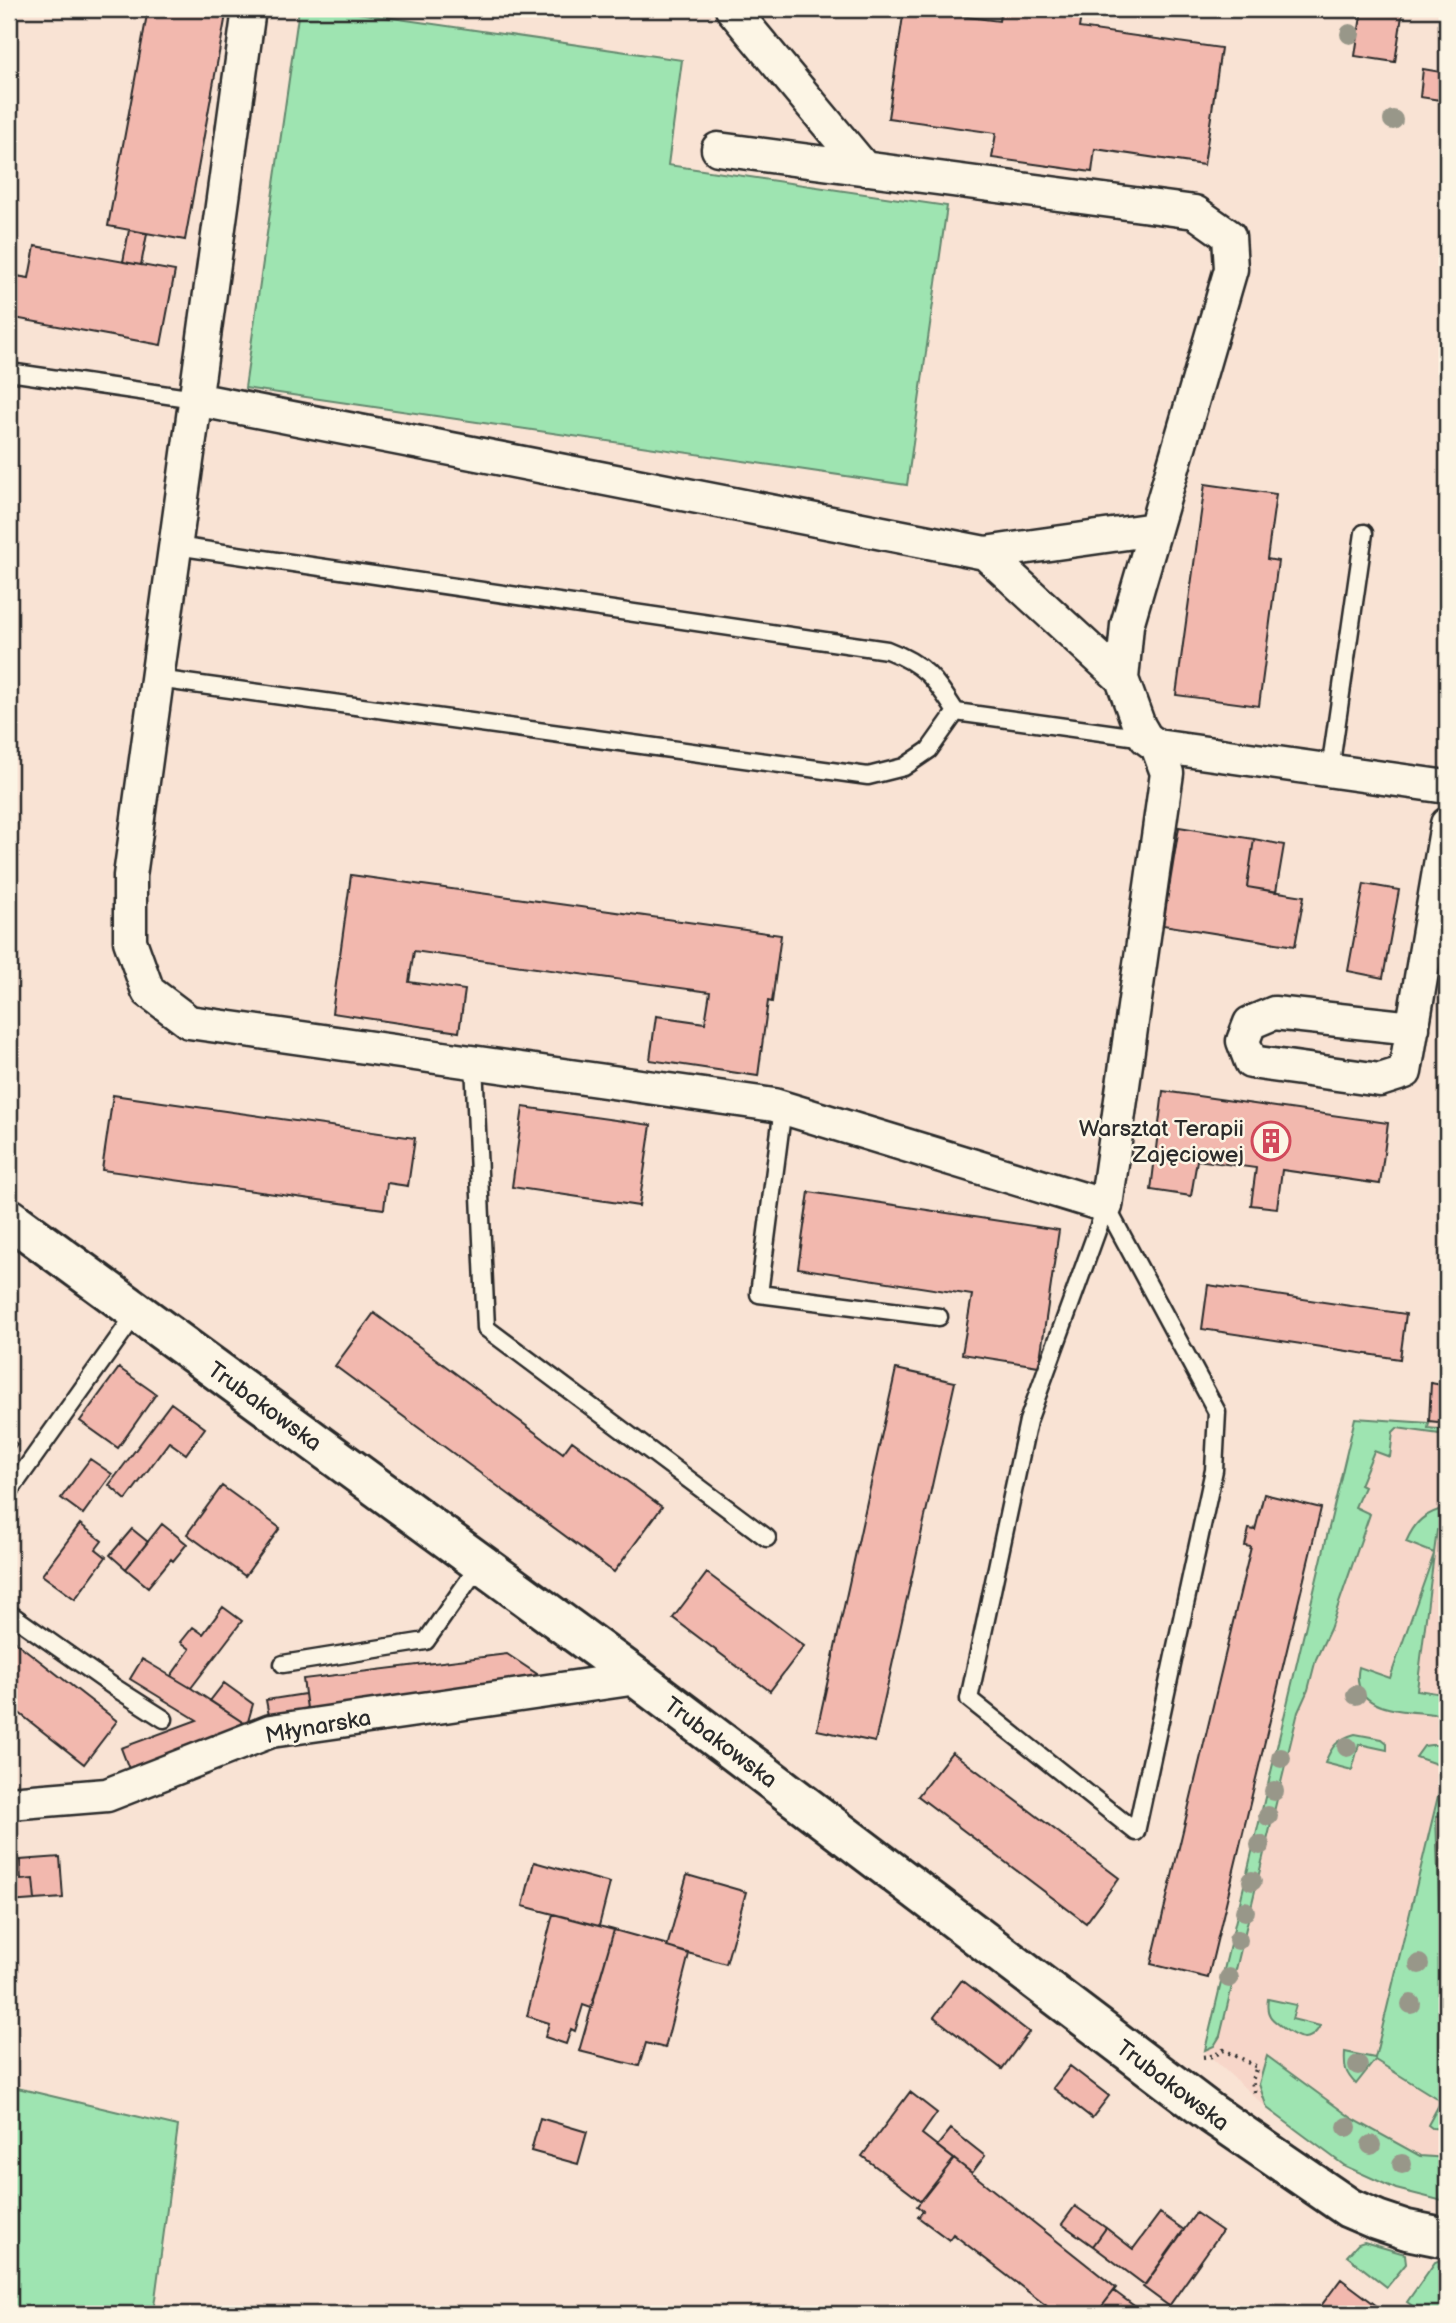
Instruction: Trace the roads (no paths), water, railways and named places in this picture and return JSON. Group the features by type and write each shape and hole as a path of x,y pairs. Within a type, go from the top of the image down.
{"street":[{"path":"249,9 130,876 130,941 148,991 188,1023 783,1107 1106,1206 1167,773 1152,742 1139,726 1122,679 1127,625 1231,270 1229,236 1195,212 718,149"},
{"path":"732,9 865,169"},
{"path":"195,399 985,553 1155,529"},
{"path":"985,553 1122,679"},
{"path":"1152,742 1447,787"},
{"path":"1413,1028 1274,1013 1250,1023 1243,1041 1251,1062 1380,1080 1405,1072 1413,1028 1447,824"},
{"name":"Trubakowska","path":"9,1218 637,1678 1212,2115 1349,2208 1377,2220 1447,2238"},
{"name":"Młynarska","path":"9,1803 107,1795 271,1731 637,1678"}],"lane":[{"path":"9,372 195,399"},
{"path":"1330,770 1364,533"},
{"path":"176,546 887,650 912,660 928,674 956,712 1152,742"},
{"path":"158,679 868,776 904,767 929,750 956,712"},
{"path":"474,1063 486,1328 767,1538"},
{"path":"783,1107 758,1294 939,1317"},
{"path":"1106,1206 1217,1412 1214,1470 1136,1832 969,1699 1028,1421 1106,1206"},
{"path":"9,1492 137,1312"},
{"path":"283,1664 426,1641 480,1564"},
{"path":"9,1613 114,1688 164,1718"}],"place":[{"name":"Warsztat Terapii Zajęciowej","path":"1271,1141"}]}
